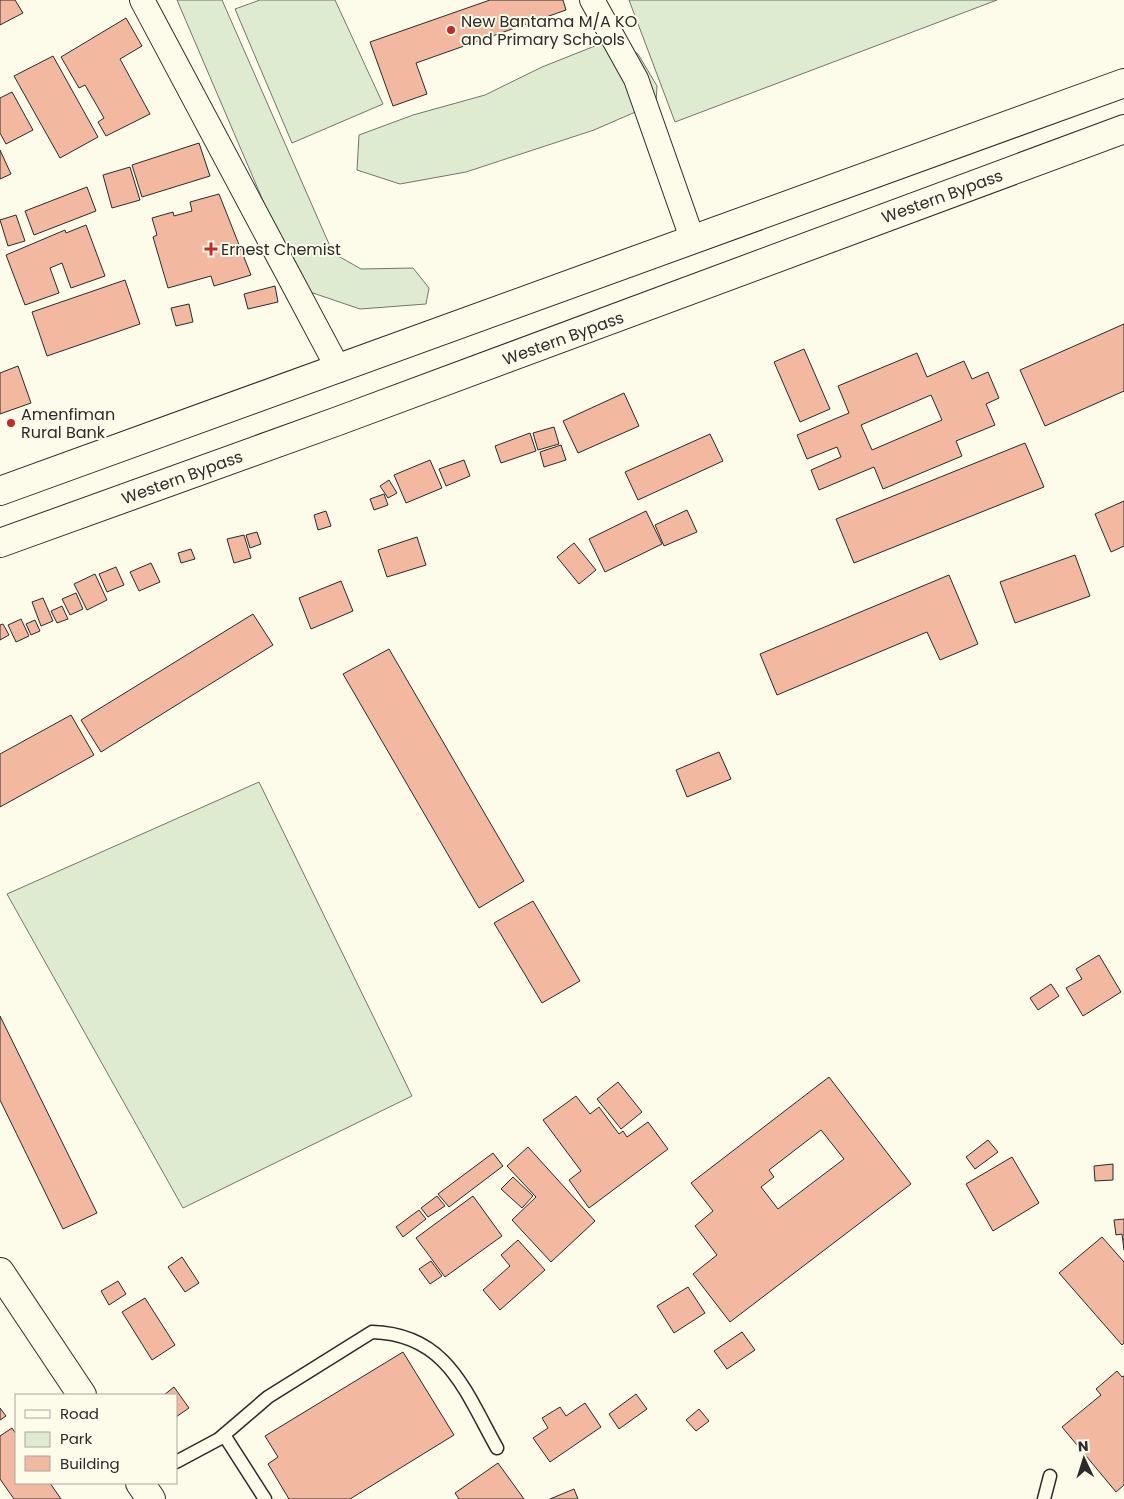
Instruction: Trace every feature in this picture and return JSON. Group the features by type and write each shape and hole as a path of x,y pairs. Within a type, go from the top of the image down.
{"main road":[{"path":"0,491 339,370 1124,83"},
{"name":"Western Bypass","path":"0,543 402,397 1124,129"},
{"path":"0,1272 81,1394"},
{"path":"141,1484 151,1499"}],"street":[{"path":"142,0 339,370"},
{"path":"592,0 636,79 693,241"}],"lane":[{"path":"178,1461 224,1435 268,1396 372,1332 392,1332 414,1339 436,1354 454,1371 497,1448"},
{"path":"224,1435 264,1499"},
{"path":"1044,1499 1050,1476"}],"green space":[{"path":"177,0 222,0 333,253 361,269 413,268 429,288 426,304 360,309 310,292 282,245"},
{"path":"260,0 335,0 383,104 292,143 235,9"},
{"path":"629,0 997,0 675,122"},
{"path":"615,38 638,54 657,86 656,103 594,130 466,172 400,184 357,170 359,135 413,115 485,95 542,67"},
{"path":"259,782 412,1096 183,1208 7,894"}],"building":[{"path":"0,0 15,0 23,13 0,25"},
{"path":"490,0 563,0 566,10 416,63 427,94 393,106 370,42"},
{"path":"126,18 142,46 120,59 150,114 106,136 98,122 104,118 85,85 79,88 61,57"},
{"path":"53,56 98,137 60,158 14,76"},
{"path":"12,92 33,130 6,144 0,133 0,98"},
{"path":"199,143 210,176 142,197 132,165"},
{"path":"0,150 11,174 0,179"},
{"path":"130,167 140,200 112,208 103,175"},
{"path":"87,187 96,211 34,235 25,211"},
{"path":"219,194 251,275 214,286 211,276 168,288 153,237 157,235 152,218 173,212 174,216 192,211 190,202"},
{"path":"16,215 25,241 8,246 0,220"},
{"path":"86,225 105,276 71,288 62,263 50,268 59,293 25,305 6,255 65,230 66,233"},
{"path":"125,280 140,324 47,356 32,312"},
{"path":"275,286 278,302 248,309 244,294"},
{"path":"189,304 193,322 176,326 171,308"},
{"path":"1124,324 1124,391 1045,426 1020,370"},
{"path":"804,349 830,409 800,422 774,362"},
{"path":"917,353 927,377 964,361 972,379 988,372 999,398 986,404 995,425 956,441 962,456 883,489 874,467 819,490 811,470 841,457 837,447 807,459 797,435 849,413 838,386","holes":["931,395 942,420 872,450 861,425"]},
{"path":"18,366 31,403 0,414 0,373"},
{"path":"624,393 639,426 578,453 563,421"},
{"path":"554,427 559,444 538,450 533,433"},
{"path":"530,433 536,451 501,463 495,446"},
{"path":"710,434 723,461 638,500 625,472"},
{"path":"1025,443 1044,487 854,563 836,519"},
{"path":"561,445 566,460 544,467 540,452"},
{"path":"430,460 442,488 406,503 394,475"},
{"path":"464,460 470,476 446,486 439,469"},
{"path":"389,480 397,493 388,498 380,486"},
{"path":"384,494 388,505 374,510 370,499"},
{"path":"1124,501 1124,546 1111,552 1095,514"},
{"path":"687,510 697,532 664,546 655,525"},
{"path":"326,511 331,526 318,530 314,515"},
{"path":"646,511 662,544 605,572 589,539"},
{"path":"257,532 261,544 250,548 246,535"},
{"path":"244,535 251,558 234,563 227,539"},
{"path":"417,537 426,565 387,577 378,550"},
{"path":"574,543 596,570 579,584 557,557"},
{"path":"191,549 195,559 181,563 178,553"},
{"path":"1075,555 1090,596 1015,623 1000,582"},
{"path":"151,563 160,582 139,591 130,572"},
{"path":"116,567 124,585 107,592 99,574"},
{"path":"95,574 107,600 87,610 74,584"},
{"path":"949,575 978,644 940,660 927,632 777,695 760,654"},
{"path":"341,581 353,611 311,629 299,598"},
{"path":"76,593 83,609 70,615 62,599"},
{"path":"43,598 53,621 41,626 32,602"},
{"path":"62,606 68,619 57,623 51,611"},
{"path":"253,614 273,645 101,752 81,720"},
{"path":"21,619 29,636 16,642 8,625"},
{"path":"35,620 40,631 31,635 26,624"},
{"path":"3,624 9,635 0,640 0,625"},
{"path":"389,649 524,881 479,908 343,674"},
{"path":"71,715 94,755 0,807 0,754"},
{"path":"719,752 731,779 687,797 676,770"},
{"path":"533,901 580,981 542,1003 494,923"},
{"path":"1099,955 1121,992 1083,1016 1066,988 1082,979 1076,969"},
{"path":"1051,984 1059,996 1038,1010 1030,998"},
{"path":"0,1016 97,1213 63,1229 0,1100"},
{"path":"829,1077 911,1184 730,1322 693,1274 717,1255 695,1226 713,1211 691,1183","holes":["821,1130 844,1159 778,1209 761,1187 774,1177 769,1170"]},
{"path":"618,1082 642,1112 621,1129 597,1099"},
{"path":"576,1096 590,1114 599,1107 619,1134 623,1131 627,1137 648,1122 668,1149 589,1208 569,1180 581,1171 543,1120"},
{"path":"988,1140 998,1152 975,1169 966,1157"},
{"path":"528,1147 595,1221 551,1262 512,1220 536,1197 507,1166"},
{"path":"493,1153 503,1166 449,1207 438,1194"},
{"path":"1012,1157 1039,1203 993,1231 966,1184"},
{"path":"1113,1164 1113,1180 1095,1181 1094,1166"},
{"path":"513,1177 533,1196 522,1208 501,1189"},
{"path":"437,1196 445,1206 428,1217 421,1208"},
{"path":"473,1196 502,1236 445,1277 416,1238"},
{"path":"419,1210 426,1219 403,1237 396,1227"},
{"path":"1124,1219 1124,1250 1122,1234 1116,1235 1114,1220"},
{"path":"1102,1237 1124,1262 1124,1343 1122,1345 1059,1273"},
{"path":"518,1240 545,1270 500,1310 483,1290 510,1266 501,1255"},
{"path":"182,1257 199,1283 185,1292 168,1267"},
{"path":"431,1261 442,1276 430,1284 419,1269"},
{"path":"118,1281 126,1294 109,1305 101,1291"},
{"path":"688,1287 705,1313 674,1333 657,1306"},
{"path":"145,1298 175,1345 152,1360 122,1312"},
{"path":"742,1332 755,1350 727,1369 714,1351"},
{"path":"403,1352 454,1435 350,1499 289,1499 268,1464 278,1457 265,1436"},
{"path":"1117,1371 1122,1377 1124,1376 1124,1485 1116,1492 1062,1427 1101,1395 1096,1389"},
{"path":"174,1387 189,1408 178,1416 178,1394 165,1394"},
{"path":"636,1394 647,1409 619,1429 609,1414"},
{"path":"585,1403 601,1427 550,1462 533,1438 548,1428 542,1418 560,1407 566,1416"},
{"path":"0,1408 6,1416 0,1420"},
{"path":"699,1409 709,1421 696,1431 686,1420"},
{"path":"12,1428 15,1432 15,1484 51,1484 61,1499 14,1499 0,1479 0,1436"},
{"path":"498,1463 524,1499 459,1499 455,1493"},
{"path":"574,1489 578,1499 550,1499"}],"place":[{"name":"New Bantama M/A KO and Primary Schools","path":"451,30"},
{"name":"Ernest Chemist","path":"211,249"},
{"name":"Amenfiman Rural Bank","path":"11,423"}]}
